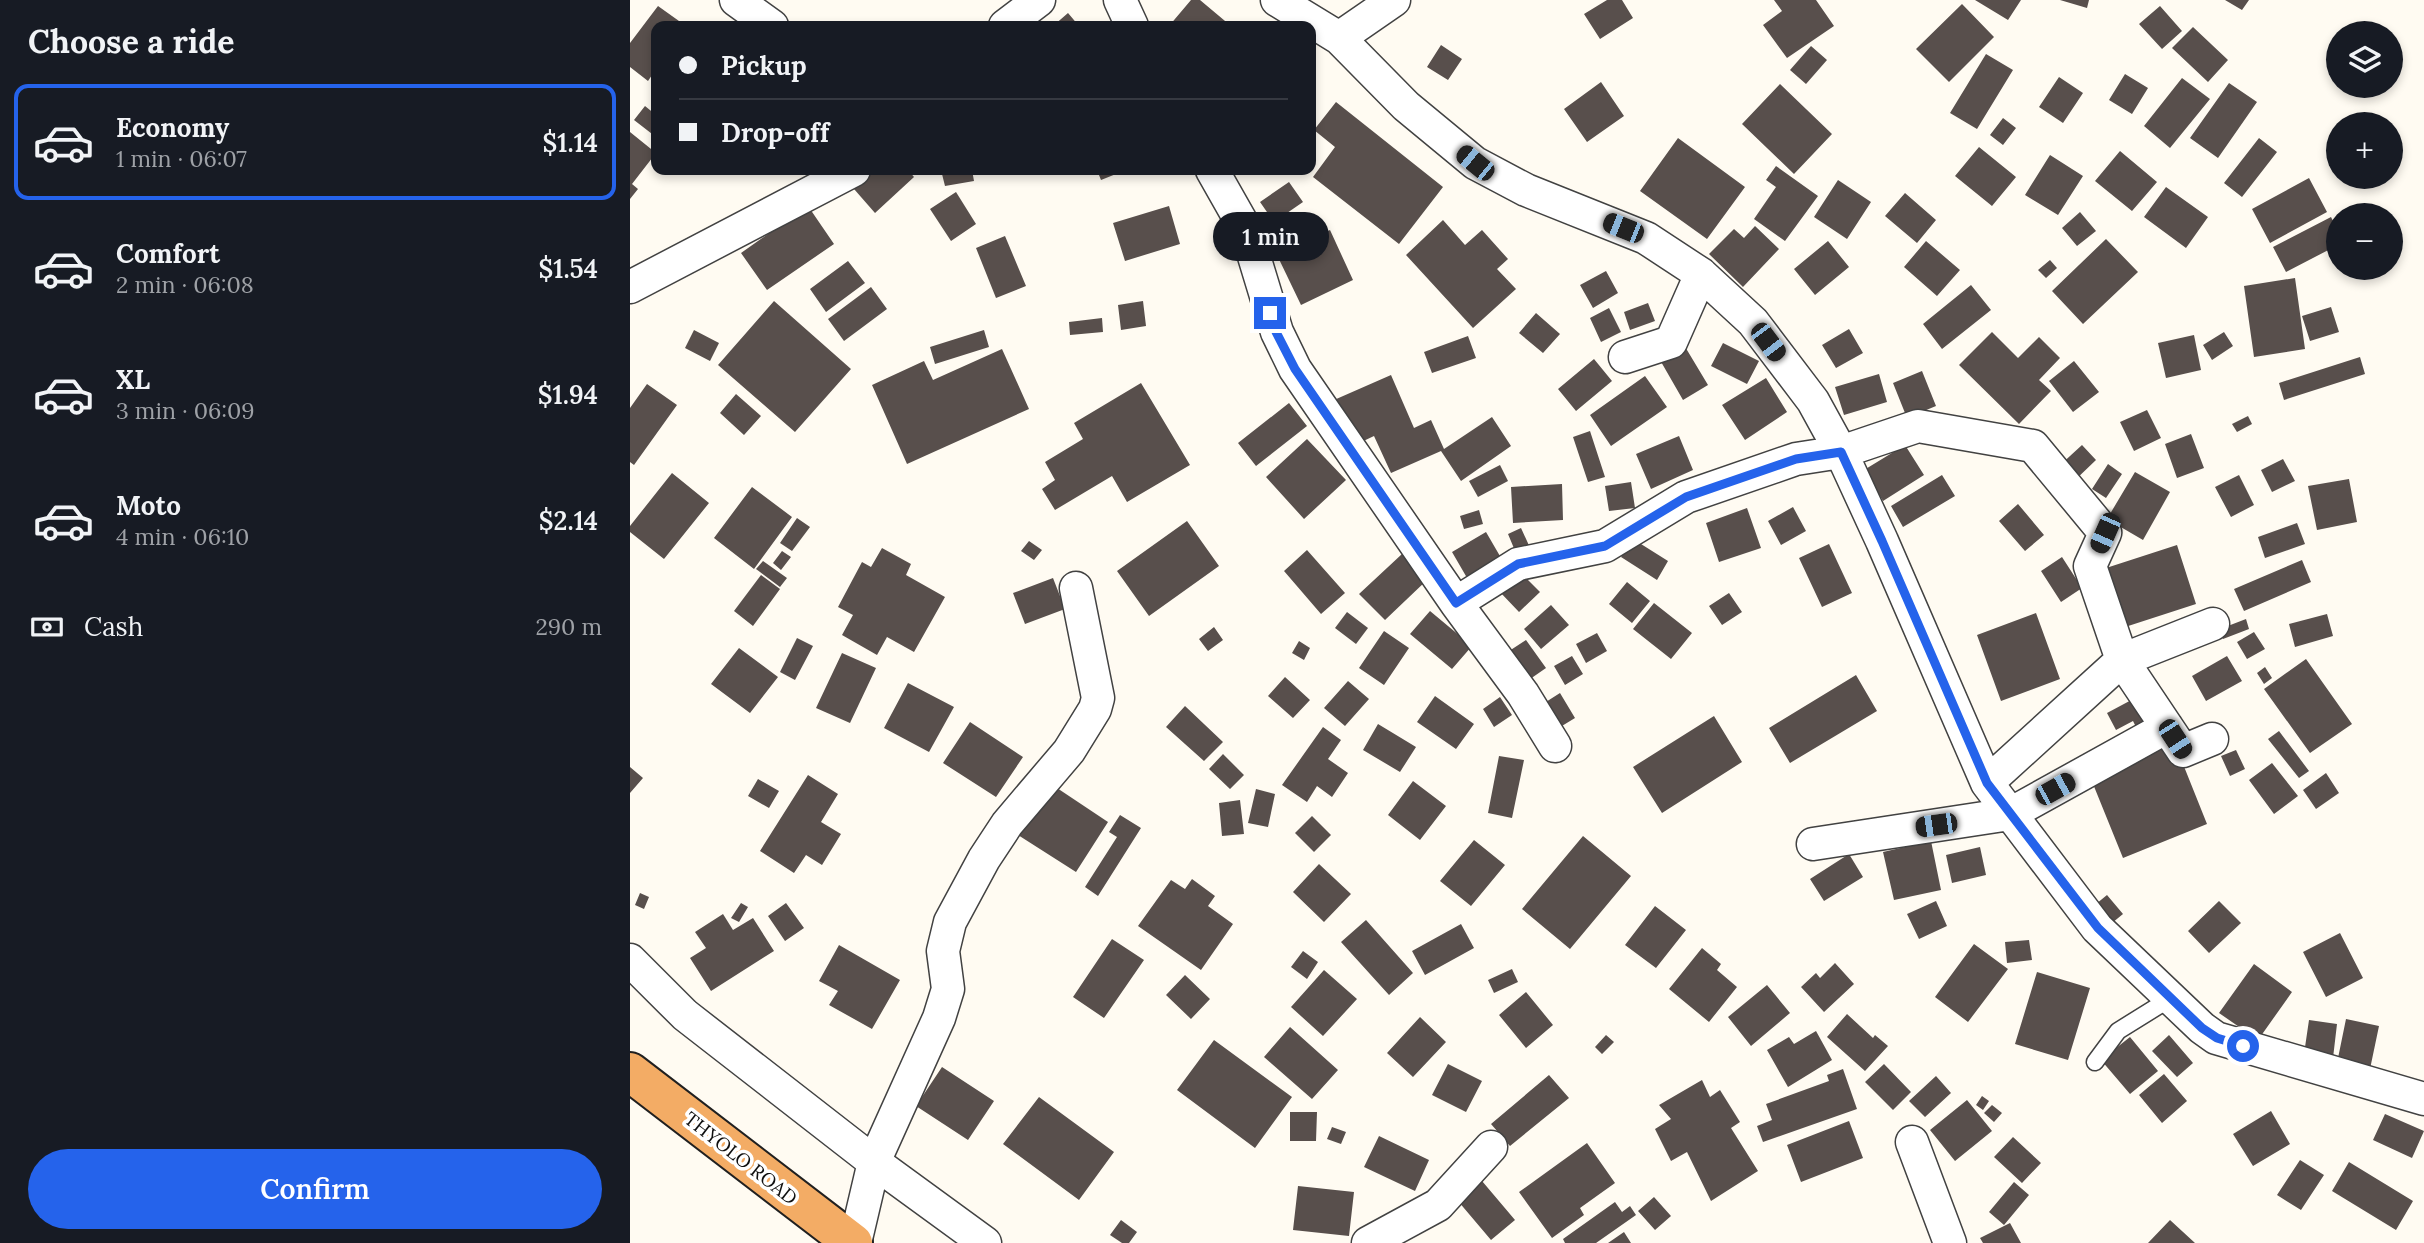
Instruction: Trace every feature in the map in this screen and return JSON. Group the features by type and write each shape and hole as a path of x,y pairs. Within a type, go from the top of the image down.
{"highway":[{"name":"THYOLO ROAD","path":"630,1072 854,1243"}],"street":[{"path":"736,0 765,21"},
{"path":"1012,21 1039,0"},
{"path":"1120,0 1130,21"},
{"path":"1277,0 1311,21"},
{"path":"1339,38 1394,0"},
{"path":"1316,24 1339,38 1406,107 1475,163 1526,190 1646,238 1701,274 1753,322 1813,401 1841,452 1987,783 2098,928 2202,1028 2217,1038 2424,1099"},
{"path":"630,288 845,175"},
{"path":"1215,175 1246,230 1276,332 1295,369 1456,603 1523,694 1555,746"},
{"path":"1625,357 1671,342 1701,274"},
{"path":"1456,603 1518,564 1605,546 1686,497 1796,459 1841,452 1919,426 2033,446 2105,533 2090,566 2122,660 2183,751 2212,739"},
{"path":"854,1243 874,1162 939,1018 948,989 943,951 950,922 984,859 1007,824 1069,751 1095,709 1098,698 1076,588"},
{"path":"1987,783 2122,660 2213,624"},
{"path":"1812,844 2010,814 2167,727"},
{"path":"630,960 685,1014 874,1162 985,1243"},
{"path":"1912,1142 1950,1243"},
{"path":"1368,1243 1438,1205 1491,1147"}],"lane":[{"path":"2095,1062 2118,1031 2171,998"}],"building":[{"path":"1191,0 1200,0 1225,21 1173,21"},
{"path":"1607,0 1622,0 1633,18 1600,39 1584,14"},
{"path":"1774,0 1816,0 1834,26 1787,58 1763,25 1782,11"},
{"path":"1975,0 2021,0 2008,20"},
{"path":"2060,0 2089,0 2087,8"},
{"path":"2225,0 2249,0 2242,10"},
{"path":"1962,4 1994,37 1949,82 1916,49"},
{"path":"658,6 679,21 651,21 651,76 648,81 630,67 630,43"},
{"path":"2160,6 2182,31 2162,49 2139,24"},
{"path":"1068,13 1075,21 1059,21"},
{"path":"2193,27 2228,60 2208,82 2172,48"},
{"path":"1441,45 1462,59 1448,80 1427,67"},
{"path":"1811,46 1827,60 1806,84 1790,70"},
{"path":"1986,54 2013,70 1977,129 1950,113"},
{"path":"2125,74 2148,88 2132,114 2109,100"},
{"path":"2059,77 2083,93 2063,123 2039,107"},
{"path":"2182,78 2210,99 2170,148 2144,126"},
{"path":"1601,82 1624,116 1587,142 1564,109"},
{"path":"2229,83 2257,102 2218,158 2190,138"},
{"path":"1780,84 1832,134 1794,174 1742,124"},
{"path":"1336,102 1443,187 1399,244 1313,177 1335,147 1316,132 1316,127"},
{"path":"645,106 651,111 651,133 634,120"},
{"path":"2003,118 2016,128 2003,145 1990,135"},
{"path":"630,132 651,149 651,159 632,184 638,189 630,199"},
{"path":"1678,138 1745,187 1707,239 1640,191"},
{"path":"2259,138 2277,152 2242,197 2224,183"},
{"path":"1979,147 2016,177 1992,206 1955,176"},
{"path":"2120,151 2157,182 2132,211 2095,181"},
{"path":"2050,155 2083,176 2058,215 2025,195"},
{"path":"1776,166 1818,196 1785,241 1754,219 1776,187 1766,180"},
{"path":"869,175 914,177 875,213 854,189"},
{"path":"942,175 973,175 974,181 945,186"},
{"path":"1099,175 1114,175 1101,180"},
{"path":"2309,178 2326,213 2270,243 2252,209"},
{"path":"1838,180 1871,202 1847,239 1814,217"},
{"path":"1289,182 1303,202 1274,222 1260,202"},
{"path":"2166,187 2208,217 2186,248 2144,217"},
{"path":"956,192 976,224 951,241 930,209"},
{"path":"1905,193 1936,220 1917,243 1885,216"},
{"path":"808,206 834,244 767,290 741,253"},
{"path":"1169,206 1180,244 1125,261 1113,223"},
{"path":"2080,212 2096,231 2077,246 2062,228"},
{"path":"1443,220 1465,245 1482,230 1508,259 1497,269 1516,289 1473,328 1406,255"},
{"path":"2326,220 2326,251 2286,272 2273,247"},
{"path":"1755,226 1779,249 1743,287 1709,254 1734,229 1744,238"},
{"path":"1330,230 1353,280 1301,305 1277,255"},
{"path":"1005,236 1026,286 996,298 976,248"},
{"path":"2106,239 2138,272 2083,324 2052,291"},
{"path":"1828,241 1849,267 1815,295 1794,269"},
{"path":"1926,241 1960,270 1937,296 1904,267"},
{"path":"2050,260 2057,268 2046,278 2038,270"},
{"path":"848,261 865,283 826,312 810,289"},
{"path":"1606,271 1618,293 1593,308 1580,285"},
{"path":"2295,278 2305,349 2254,357 2244,286"},
{"path":"1971,285 1991,310 1942,349 1923,324"},
{"path":"871,287 887,309 844,341 828,319"},
{"path":"774,301 851,369 795,432 718,365"},
{"path":"1143,301 1146,326 1121,330 1118,305"},
{"path":"1648,303 1655,321 1630,330 1624,312"},
{"path":"2331,307 2339,332 2310,341 2302,316"},
{"path":"1609,308 1621,332 1601,342 1590,318"},
{"path":"1536,313 1560,334 1543,353 1519,333"},
{"path":"1102,318 1103,332 1070,335 1069,322"},
{"path":"1849,329 1863,353 1836,368 1822,345"},
{"path":"694,330 719,343 710,361 685,348"},
{"path":"984,330 989,347 935,364 930,347"},
{"path":"1992,332 2018,358 2039,337 2060,358 2039,380 2051,391 2019,424 1959,365"},
{"path":"2224,332 2233,346 2212,360 2203,345"},
{"path":"2194,335 2201,370 2166,378 2158,343"},
{"path":"1468,336 1476,358 1432,373 1424,352"},
{"path":"1723,343 1759,361 1747,384 1711,366"},
{"path":"1684,345 1708,385 1683,400 1660,360"},
{"path":"1002,349 1029,409 907,464 872,385 924,361 933,380"},
{"path":"2360,357 2365,374 2284,400 2279,383"},
{"path":"1594,359 1612,381 1576,411 1558,389"},
{"path":"2074,361 2099,392 2073,412 2049,381"},
{"path":"1922,371 1936,406 1907,418 1893,383"},
{"path":"1879,374 1887,402 1844,415 1835,387"},
{"path":"1391,375 1414,428 1431,420 1444,449 1492,417 1511,446 1461,481 1441,451 1391,473 1374,436 1355,445 1334,400"},
{"path":"1645,376 1667,407 1611,446 1590,415"},
{"path":"1766,378 1787,412 1745,440 1722,405"},
{"path":"1141,383 1190,465 1127,502 1112,476 1055,510 1042,489 1055,480 1045,462 1083,439 1074,423"},
{"path":"647,384 677,405 634,465 630,462 630,408"},
{"path":"736,394 761,416 744,435 720,413"},
{"path":"1289,403 1307,426 1256,466 1238,443"},
{"path":"2147,410 2161,438 2134,451 2120,422"},
{"path":"2248,416 2252,424 2237,432 2232,424"},
{"path":"1590,431 1605,477 1588,482 1573,437"},
{"path":"2191,434 2204,468 2177,478 2165,444"},
{"path":"1679,436 1693,470 1651,489 1636,454"},
{"path":"1307,439 1346,480 1304,519 1266,477"},
{"path":"1905,445 1924,475 1883,501 1864,470"},
{"path":"2082,445 2096,460 2072,483 2058,467"},
{"path":"2283,459 2295,481 2272,492 2261,470"},
{"path":"2108,464 2122,474 2106,498 2092,489"},
{"path":"1500,465 1508,481 1478,497 1469,481"},
{"path":"2135,472 2170,492 2143,540 2107,519"},
{"path":"672,473 709,503 664,559 630,532 630,526"},
{"path":"1942,475 1955,496 1903,527 1891,506"},
{"path":"2239,475 2254,505 2231,517 2215,487"},
{"path":"2349,479 2357,522 2317,530 2308,486"},
{"path":"1631,482 1635,508 1609,511 1605,486"},
{"path":"1562,484 1563,520 1513,523 1511,487"},
{"path":"752,487 792,517 754,569 714,538"},
{"path":"2018,504 2044,535 2025,551 1999,521"},
{"path":"1793,507 1806,531 1781,545 1768,521"},
{"path":"1747,508 1761,548 1719,562 1706,523"},
{"path":"1479,510 1483,524 1464,529 1460,516"},
{"path":"797,518 810,527 792,551 780,543"},
{"path":"1187,521 1219,566 1149,616 1117,571"},
{"path":"2297,523 2305,544 2265,558 2258,537"},
{"path":"1521,528 1532,552 1518,558 1508,534"},
{"path":"1486,532 1504,563 1470,583 1452,552"},
{"path":"1633,539 1668,561 1657,580 1621,557"},
{"path":"1029,541 1042,550 1034,560 1021,551"},
{"path":"1829,544 1852,593 1822,607 1799,558"},
{"path":"2177,545 2196,604 2122,628 2103,569"},
{"path":"882,548 911,564 906,575 945,597 914,652 887,637 877,655 842,635 853,615 838,607 862,562 871,567"},
{"path":"1307,550 1345,593 1321,614 1284,571"},
{"path":"782,551 791,557 781,570 773,563"},
{"path":"1402,554 1427,580 1385,620 1359,594"},
{"path":"2062,557 2082,588 2061,602 2041,571"},
{"path":"2302,560 2311,582 2244,611 2234,589"},
{"path":"763,561 787,578 780,587 756,569"},
{"path":"1519,571 1540,592 1519,612 1499,591"},
{"path":"761,575 780,589 753,626 734,611"},
{"path":"1053,578 1065,609 1025,624 1013,593"},
{"path":"1627,582 1650,601 1632,623 1609,604"},
{"path":"1729,593 1742,612 1722,625 1709,606"},
{"path":"1654,603 1692,633 1671,659 1633,629"},
{"path":"1551,605 1569,625 1541,649 1524,629"},
{"path":"1430,611 1472,646 1452,669 1410,634"},
{"path":"1347,612 1368,628 1356,644 1335,628"},
{"path":"2036,613 2060,679 2001,701 1977,635"},
{"path":"2327,614 2333,636 2295,647 2289,624"},
{"path":"2246,619 2249,629 2223,639 2220,629"},
{"path":"1214,627 1223,640 1208,651 1199,639"},
{"path":"1384,631 1409,648 1384,685 1359,668"},
{"path":"2254,632 2265,649 2247,659 2237,642"},
{"path":"1597,633 1607,651 1586,663 1576,644"},
{"path":"797,638 813,646 795,680 780,672"},
{"path":"1526,640 1546,668 1523,684 1503,655"},
{"path":"1299,641 1310,648 1304,660 1292,653"},
{"path":"739,648 778,677 750,713 711,684"},
{"path":"842,653 876,668 850,723 816,708"},
{"path":"1572,656 1583,674 1565,685 1554,666"},
{"path":"2227,656 2242,681 2206,701 2192,676"},
{"path":"2306,659 2352,724 2310,753 2264,689"},
{"path":"2265,667 2272,678 2264,684 2257,673"},
{"path":"1856,675 1877,711 1790,763 1769,728"},
{"path":"1285,677 1310,700 1293,718 1268,696"},
{"path":"1348,681 1369,699 1345,726 1324,708"},
{"path":"908,683 954,707 929,752 884,728"},
{"path":"1560,693 1575,718 1552,732 1538,707"},
{"path":"1435,696 1474,724 1456,749 1417,722"},
{"path":"1500,697 1512,715 1494,727 1483,709"},
{"path":"2137,697 2154,728 2140,735 2133,721 2116,730 2107,713"},
{"path":"1185,706 1223,742 1204,761 1166,727"},
{"path":"1714,716 1742,762 1662,813 1633,767"},
{"path":"970,722 1023,757 996,797 943,763"},
{"path":"1378,724 1416,747 1400,772 1363,750"},
{"path":"1323,727 1341,740 1328,759 1348,773 1332,797 1317,786 1307,802 1282,785"},
{"path":"2279,731 2309,771 2299,778 2268,739"},
{"path":"2175,744 2207,824 2123,858 2091,779"},
{"path":"2236,750 2245,769 2230,776 2221,756"},
{"path":"1223,754 1244,775 1230,789 1209,769"},
{"path":"1499,756 1524,760 1512,818 1488,813"},
{"path":"2272,763 2298,796 2274,814 2249,780"},
{"path":"630,767 643,778 630,793"},
{"path":"2326,773 2339,793 2316,809 2303,790"},
{"path":"808,775 838,794 821,822 841,834 822,865 806,855 794,873 760,851"},
{"path":"758,779 779,791 769,808 748,796"},
{"path":"1413,781 1446,806 1420,840 1388,815"},
{"path":"1051,784 1108,822 1076,872 1018,835"},
{"path":"1256,789 1275,794 1268,827 1248,823"},
{"path":"1240,800 1244,834 1222,836 1219,803"},
{"path":"1120,815 1141,828 1098,896 1085,887 1117,837 1109,832"},
{"path":"1312,816 1331,835 1314,852 1295,833"},
{"path":"1583,836 1631,876 1570,949 1522,909"},
{"path":"1474,840 1505,865 1471,906 1440,881"},
{"path":"1931,841 1941,890 1894,900 1883,852"},
{"path":"1980,847 1986,875 1952,883 1946,855"},
{"path":"1849,854 1863,877 1824,901 1810,879"},
{"path":"1319,864 1351,894 1324,922 1293,892"},
{"path":"1192,879 1215,896 1208,906 1233,924 1201,970 1138,926 1171,880 1185,889"},
{"path":"640,893 649,897 644,909 635,905"},
{"path":"2107,895 2123,914 2112,923 2096,904"},
{"path":"1936,901 1947,926 1919,939 1907,914"},
{"path":"2219,901 2241,923 2209,953 2188,931"},
{"path":"741,903 748,907 739,922 731,918"},
{"path":"786,903 804,928 785,941 768,916"},
{"path":"1655,906 1686,930 1656,968 1625,945"},
{"path":"723,914 733,930 753,918 774,951 711,991 690,958 706,948 695,932"},
{"path":"1366,920 1413,973 1389,995 1341,942"},
{"path":"1461,924 1474,948 1425,975 1412,951"},
{"path":"2340,933 2363,978 2326,997 2303,952"},
{"path":"1112,939 1144,960 1104,1018 1073,997"},
{"path":"2029,940 2032,960 2007,963 2005,942"},
{"path":"1974,944 2008,969 1968,1022 1935,997"},
{"path":"839,945 900,980 872,1029 829,1005 838,991 819,981"},
{"path":"1702,948 1721,964 1717,970 1737,987 1709,1022 1669,989"},
{"path":"1303,951 1318,962 1307,979 1291,967"},
{"path":"1835,963 1854,984 1824,1012 1801,987 1816,973 1820,978"},
{"path":"2254,964 2292,992 2258,1040 2219,1013"},
{"path":"1512,969 1518,982 1494,993 1488,980"},
{"path":"1324,970 1357,999 1323,1036 1291,1007"},
{"path":"2037,972 2090,988 2068,1060 2015,1044"},
{"path":"1185,975 1210,999 1191,1019 1166,995"},
{"path":"1767,985 1790,1013 1751,1046 1728,1017"},
{"path":"1526,992 1553,1025 1526,1048 1499,1015"},
{"path":"1847,1014 1873,1038 1875,1035 1888,1046 1865,1071 1827,1037"},
{"path":"1420,1017 1446,1042 1413,1077 1387,1053"},
{"path":"2346,1019 2379,1026 2370,1069 2337,1063"},
{"path":"2309,1020 2337,1024 2333,1058 2304,1054"},
{"path":"1290,1027 1338,1070 1312,1099 1264,1057"},
{"path":"1816,1031 1832,1060 1788,1087 1767,1050 1789,1037 1794,1044"},
{"path":"1606,1035 1614,1042 1602,1054 1595,1047"},
{"path":"2169,1035 2193,1063 2177,1077 2152,1051"},
{"path":"2130,1037 2158,1071 2130,1094 2101,1060"},
{"path":"1214,1040 1292,1097 1255,1148 1177,1090"},
{"path":"1448,1064 1482,1081 1466,1112 1432,1095"},
{"path":"1884,1064 1911,1092 1893,1110 1865,1082"},
{"path":"942,1067 994,1101 968,1140 916,1106"},
{"path":"1843,1069 1857,1109 1763,1142 1757,1126 1772,1120 1766,1104 1829,1081 1827,1075"},
{"path":"2164,1074 2187,1101 2162,1123 2139,1095"},
{"path":"1549,1075 1569,1098 1510,1146 1491,1124"},
{"path":"1936,1076 1951,1093 1925,1117 1909,1101"},
{"path":"1702,1080 1710,1097 1720,1090 1740,1122 1731,1128 1758,1171 1711,1201 1687,1152 1671,1161 1655,1129 1671,1119 1659,1105"},
{"path":"1982,1096 1989,1101 1983,1110 1976,1105"},
{"path":"1039,1097 1114,1152 1079,1200 1003,1144"},
{"path":"1967,1100 1992,1131 1955,1161 1930,1130"},
{"path":"1992,1105 2002,1113 1994,1122 1984,1113"},
{"path":"2271,1111 2290,1144 2253,1166 2233,1134"},
{"path":"1290,1112 1317,1112 1316,1141 1290,1141"},
{"path":"2385,1114 2424,1131 2412,1158 2373,1140"},
{"path":"1849,1121 1863,1158 1801,1182 1787,1145"},
{"path":"1332,1127 1346,1132 1341,1144 1327,1139"},
{"path":"1379,1136 1429,1160 1415,1191 1364,1167"},
{"path":"2013,1137 2041,1163 2022,1183 1994,1157"},
{"path":"1587,1143 1615,1183 1580,1208 1584,1215 1552,1238 1519,1192"},
{"path":"2300,1160 2324,1175 2301,1210 2277,1195"},
{"path":"2349,1162 2413,1201 2396,1230 2332,1191"},
{"path":"1482,1181 1515,1220 1491,1240 1458,1201"},
{"path":"2014,1182 2029,1195 2004,1225 1989,1212"},
{"path":"1298,1186 1354,1192 1349,1236 1293,1230"},
{"path":"1654,1197 1671,1216 1655,1230 1638,1211"},
{"path":"1615,1202 1622,1212 1630,1206 1636,1215 1596,1243 1565,1243 1563,1239"},
{"path":"1121,1220 1137,1232 1129,1243 1122,1243 1110,1235"},
{"path":"2170,1220 2195,1243 2148,1243"},
{"path":"2010,1223 2021,1243 1983,1243 1980,1238"},
{"path":"1624,1232 1631,1243 1608,1243"}],"route":[{"path":"1270,313 1276,332 1295,369 1456,603 1518,564 1605,546 1686,497 1796,459 1841,452 1987,783 2098,928 2202,1028 2217,1038 2243,1046"}]}
